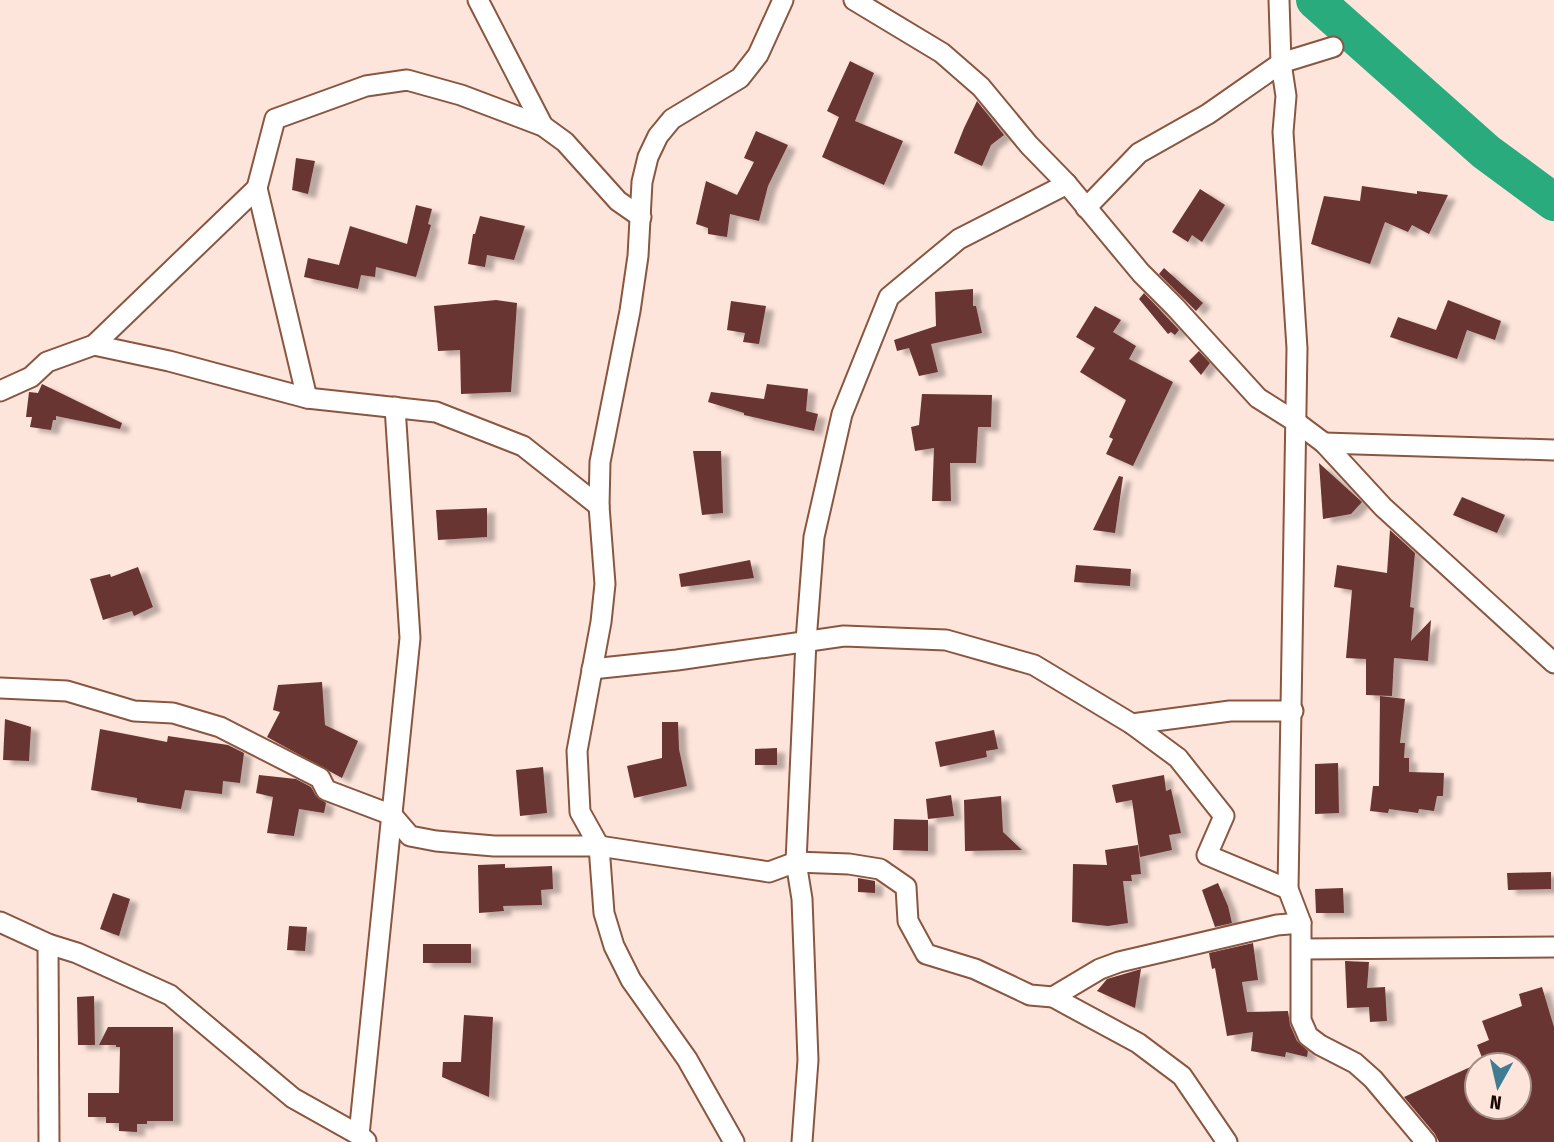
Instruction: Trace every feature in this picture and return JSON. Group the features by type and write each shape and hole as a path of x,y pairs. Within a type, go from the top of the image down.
{"street":[{"path":"478,0 543,126"},
{"path":"734,1142 687,1059 631,981 614,946 604,913 599,846 580,812 577,751 604,584 599,506 600,462 630,311 642,182 648,158 658,136 672,119 740,78 758,55 783,0"},
{"path":"854,0 942,53 981,87 1141,273 1258,398 1324,443 1383,508 1554,663"},
{"path":"1279,0 1281,63 1286,96 1283,132 1297,348 1288,889 1301,923 1301,1020 1308,1036 1355,1063 1387,1094 1426,1142"},
{"path":"1086,208 1139,153 1208,114 1281,63 1333,47"},
{"path":"307,398 257,188 275,120 366,86 407,80 461,95 543,126 565,142 618,201 640,217"},
{"path":"802,1142 808,1060 802,900 796,862 806,641 814,537 842,414 889,298 959,239 1067,184"},
{"path":"0,391 31,377 47,362 94,345 257,188"},
{"path":"94,345 169,361 307,398 436,412 523,446 599,506"},
{"path":"0,922 170,995 293,1098 363,1138 410,638 395,407"},
{"path":"1324,443 1554,450"},
{"path":"592,670 844,636 946,640 1034,665 1132,724 1178,758 1224,816 1207,855 1288,889"},
{"path":"0,688 67,691 134,711 173,713 220,727 320,778 326,790 392,815 410,836 494,846 599,846 769,872 796,862 849,864 880,869 906,887 908,921 926,954 975,969 1030,995 1053,997 1138,1043 1182,1076 1227,1142"},
{"path":"1132,724 1230,711 1293,712"},
{"path":"1053,997 1100,969 1119,962 1277,925 1301,923"},
{"path":"48,944 49,1142"},
{"path":"1302,949 1554,947"}],"building":[{"path":"850,61 874,73 855,121 903,141 884,185 822,157 839,117 827,111"},
{"path":"977,101 1004,135 991,145 982,166 954,153"},
{"path":"756,131 788,145 768,186 759,221 730,214 727,237 708,234 708,228 696,224 706,181 737,195 754,162 744,158"},
{"path":"296,158 315,161 308,194 292,190"},
{"path":"1362,186 1417,194 1417,191 1448,195 1429,234 1412,225 1408,232 1385,222 1370,264 1311,244 1324,196 1360,201"},
{"path":"1200,189 1225,205 1202,242 1192,235 1188,242 1172,232"},
{"path":"416,205 432,209 428,224 431,225 416,277 376,267 375,277 361,275 358,289 304,277 308,258 339,265 350,226 407,244"},
{"path":"480,216 525,226 514,260 487,255 485,267 468,264 473,234"},
{"path":"1164,268 1203,303 1196,311 1159,274"},
{"path":"973,289 973,306 976,306 982,333 931,344 938,372 919,376 909,348 897,351 894,340 936,326 935,292"},
{"path":"1144,293 1179,330 1175,335 1171,332 1168,334 1139,299"},
{"path":"496,300 517,303 511,392 461,394 460,350 438,351 434,306"},
{"path":"1448,300 1501,321 1495,340 1467,330 1457,359 1390,337 1398,317 1436,330"},
{"path":"731,301 766,306 759,344 743,342 745,333 727,330"},
{"path":"1095,306 1121,320 1113,332 1136,346 1129,359 1173,382 1133,466 1106,454 1113,439 1109,437 1126,400 1080,372 1095,348 1076,337"},
{"path":"1199,351 1210,363 1201,375 1189,361"},
{"path":"42,384 122,423 120,429 56,416 51,430 30,427 32,417 26,417 29,392 38,393"},
{"path":"767,384 808,389 806,411 818,414 814,431 744,415 708,402 711,392 764,399"},
{"path":"922,394 992,395 991,427 978,427 976,463 950,463 951,501 932,501 934,448 915,451 911,427 919,425"},
{"path":"693,451 721,451 723,513 702,515"},
{"path":"1319,463 1362,502 1351,514 1323,519"},
{"path":"1119,476 1123,477 1115,533 1093,530"},
{"path":"1462,497 1505,515 1497,533 1453,515"},
{"path":"487,508 487,537 438,540 436,510"},
{"path":"1390,530 1415,553 1410,607 1414,608 1411,641 1431,620 1428,661 1394,658 1392,696 1366,695 1366,659 1346,658 1352,590 1334,587 1337,565 1387,573"},
{"path":"750,560 754,578 681,587 679,574"},
{"path":"1076,565 1131,569 1130,586 1074,582"},
{"path":"138,567 153,607 134,616 132,611 103,620 90,579 110,574 111,577"},
{"path":"322,682 325,725 358,741 342,778 267,737 280,712 273,710 278,685"},
{"path":"1380,696 1405,699 1400,743 1405,743 1404,758 1409,758 1409,772 1444,773 1443,796 1437,796 1434,811 1370,811 1373,786 1379,786"},
{"path":"5,719 31,727 29,761 3,760"},
{"path":"662,722 678,722 679,749 687,786 634,798 627,766 662,758"},
{"path":"100,729 167,742 168,736 228,745 244,753 240,783 223,781 222,794 185,790 181,809 137,802 137,798 91,790"},
{"path":"994,730 998,749 986,751 987,757 940,767 935,742"},
{"path":"777,748 777,765 755,765 755,749"},
{"path":"1338,763 1339,813 1315,814 1315,764"},
{"path":"543,767 547,813 520,816 516,770"},
{"path":"259,775 296,779 311,787 316,796 326,803 324,813 299,809 294,836 267,833 273,797 256,793"},
{"path":"1164,775 1166,791 1171,789 1181,833 1169,835 1172,850 1140,857 1132,800 1116,803 1112,785"},
{"path":"951,795 954,816 928,819 926,799"},
{"path":"1001,796 1003,832 1022,850 965,851 964,800"},
{"path":"894,819 928,820 928,851 893,850"},
{"path":"1138,845 1141,874 1131,875 1132,881 1123,881 1128,923 1108,926 1072,922 1073,864 1107,865 1105,850"},
{"path":"505,864 505,868 552,866 553,889 541,890 542,905 503,906 504,911 479,913 478,865"},
{"path":"1551,872 1551,889 1508,890 1507,873"},
{"path":"858,878 875,881 875,893 858,892"},
{"path":"1218,883 1232,923 1215,927 1202,890"},
{"path":"1343,888 1344,913 1316,913 1315,889"},
{"path":"113,893 130,899 119,936 100,929"},
{"path":"289,926 307,927 305,951 287,950"},
{"path":"1253,943 1258,980 1242,982 1247,1012 1288,1011 1290,1025 1297,1041 1308,1051 1307,1057 1286,1052 1285,1057 1251,1051 1253,1032 1227,1036 1215,968 1212,969 1209,953"},
{"path":"423,944 471,944 471,963 423,963"},
{"path":"1345,961 1369,962 1367,988 1385,987 1387,1021 1370,1022 1369,1007 1347,1008"},
{"path":"1141,969 1135,1008 1097,991 1107,979"},
{"path":"1542,987 1554,1027 1554,1142 1439,1142 1404,1097 1463,1070 1463,1121 1533,1121 1533,1051 1479,1051 1477,1045 1489,1040 1482,1021 1522,1006 1519,994"},
{"path":"94,996 95,1045 78,1045 77,997"},
{"path":"464,1015 493,1017 489,1097 442,1077 443,1062 461,1062"},
{"path":"108,1027 173,1027 173,1121 147,1121 147,1124 137,1124 137,1132 119,1131 119,1123 106,1123 106,1117 88,1117 88,1093 119,1093 120,1047 99,1045"}],"waterway":[{"path":"1315,0 1486,152 1554,202"}]}
